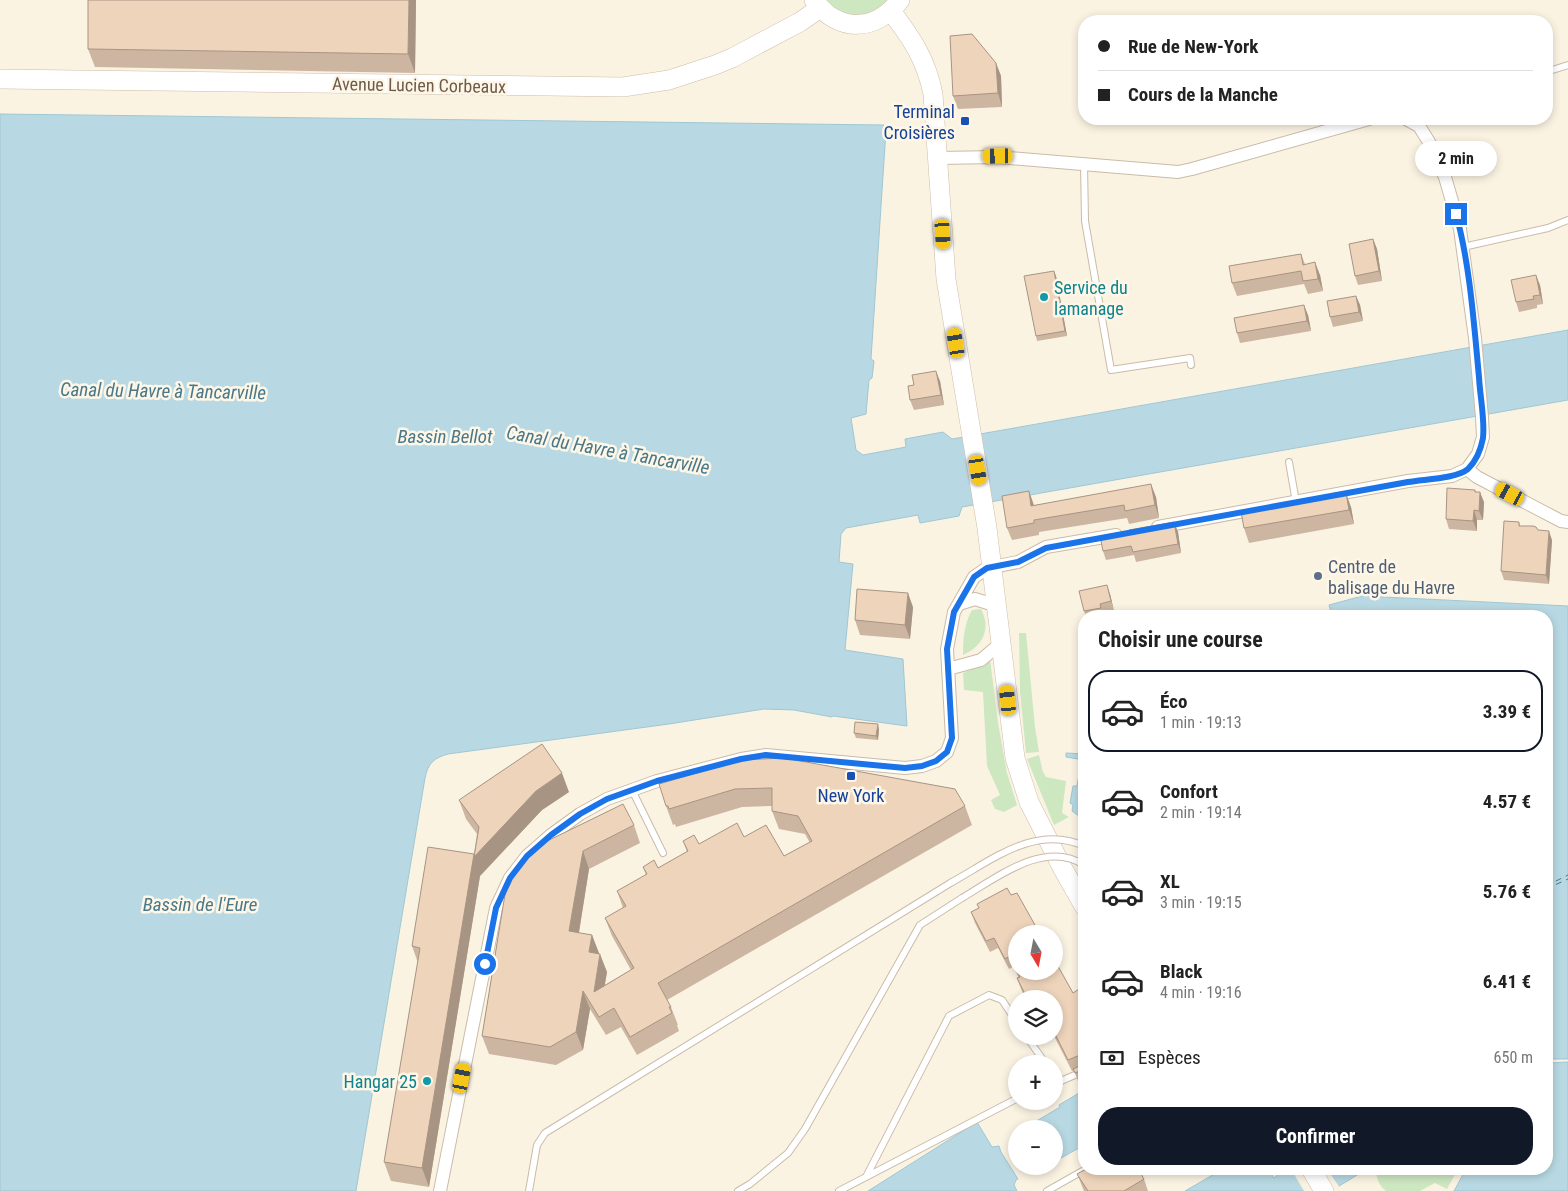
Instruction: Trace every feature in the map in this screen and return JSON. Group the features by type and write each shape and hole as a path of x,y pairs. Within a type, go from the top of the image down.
{"main road":[{"path":"817,4 832,18 847,24 863,25 878,20 896,6 921,55 930,80 933,94 946,279 993,566 1015,758 1029,802 1078,895"},
{"name":"Avenue Lucien Corbeaux","path":"0,79 623,87 669,80 732,58 800,22 817,4"},
{"path":"1315,1175 1324,1191"}],"street":[{"path":"938,158 998,156 1178,172 1192,170 1348,125"},
{"path":"440,1191 496,908 510,878 527,856 551,835 586,810 607,799 657,781 741,759 766,755 905,768 922,766 936,761 947,752 952,738 947,649 954,612 974,577 987,568 1018,562 1046,548 1408,482 1452,476 1467,469 1478,454 1483,437 1475,338 1463,247 1445,177 1421,129 1416,125"},
{"path":"1467,469 1485,481 1561,521 1568,522"},
{"path":"959,604 975,599 997,606"},
{"path":"948,670 981,660 1001,643"}],"lane":[{"path":"1553,70 1568,65"},
{"path":"1084,163 1085,221 1111,370 1190,358 1191,365"},
{"path":"1463,247 1548,228 1568,220"},
{"path":"1289,462 1296,502"},
{"path":"632,790 663,853"},
{"path":"529,1191 537,1145 545,1133 952,882 1016,846 1038,840 1058,838 1078,844"},
{"path":"738,1191 750,1184 788,1153 805,1129 920,925 1021,864 1046,856 1065,856 1078,862"},
{"path":"867,1176 948,1016 989,995 1002,1000 1008,1009"},
{"path":"1063,1080 1078,1074"},
{"path":"839,1191 1008,1103"},
{"path":"1047,1191 1078,1174"}],"green space":[{"path":"827,0 889,0 872,13 858,16 841,11"},
{"path":"981,609 986,624 983,637 970,652 963,655 963,643 969,615 972,610"},
{"path":"1019,633 1026,633 1039,752 1026,753 1020,691"},
{"path":"990,659 998,723 1007,773 1017,805 1004,812 995,809 991,800 1000,795 987,766 983,692 964,690 963,673 982,665"},
{"path":"1039,755 1046,777 1066,781 1062,813 1069,817 1054,825 1027,759"},
{"path":"1376,1175 1455,1175 1447,1189 1435,1183 1420,1191 1386,1191"}],"water":[{"name":"Bassin Bellot","path":"0,114 884,125 886,130 871,359 874,361 872,378 869,380 866,414 851,418 856,450 863,455 906,447 905,439 943,432 952,439 1568,330 1568,400 962,507 959,516 920,523 918,515 846,528 841,534 839,562 853,564 845,650 903,659 907,726 832,717 794,710 764,709 448,754 435,759 430,765 425,778 356,1191 0,1191"},
{"path":"1362,596 1568,606 1568,1059 1553,1059 1553,610 1330,610 1329,605"},
{"path":"1066,753 1078,754 1078,759 1066,757"},
{"path":"1078,780 1078,816 1072,811 1073,805 1070,803 1073,786 1077,786"},
{"path":"1568,1062 1568,1191 1454,1191 1463,1175 1553,1175 1553,1063"},
{"path":"1078,1094 1078,1148 1063,1157 1063,1120 1038,1120 1055,1110 1063,1110 1063,1103"},
{"path":"977,1122 992,1147 999,1146 1008,1163 1008,1175 1015,1175 1018,1179 1014,1185 1017,1191 868,1191"},
{"path":"1213,1175 1272,1175 1274,1178 1277,1175 1357,1175 1331,1191 1185,1191"}],"pier":[{"path":"1295,1175 1331,1175 1340,1188 1335,1191 1304,1191"}],"building":[{"path":"88,0 409,0 408,54 88,49"},
{"path":"972,34 996,63 998,93 953,96 950,36"},
{"path":"1373,239 1379,271 1355,276 1349,244"},
{"path":"1301,254 1303,265 1315,262 1318,279 1303,281 1301,271 1232,283 1229,266"},
{"name":"Service du lamanage","path":"1054,271 1065,331 1036,336 1024,276"},
{"path":"1536,275 1540,295 1533,296 1534,299 1516,302 1511,280"},
{"path":"1356,296 1359,312 1330,317 1327,301"},
{"path":"1304,305 1307,321 1237,333 1234,318"},
{"path":"936,371 941,395 910,400 908,386 914,385 912,375"},
{"path":"1151,484 1155,505 1125,511 1124,505 1034,520 1034,523 1007,528 1002,496 1029,491 1031,506"},
{"path":"1447,488 1480,492 1479,511 1474,510 1473,521 1446,519"},
{"path":"1346,493 1349,510 1244,528 1241,512"},
{"path":"1504,521 1519,522 1519,526 1533,526 1538,530 1549,531 1546,575 1501,571"},
{"path":"1174,522 1178,544 1133,552 1131,546 1103,551 1100,536"},
{"path":"1107,585 1111,601 1100,604 1101,608 1084,610 1079,591"},
{"path":"857,589 908,593 905,625 855,620"},
{"path":"855,722 878,724 876,736 854,733"},
{"path":"542,744 562,773 536,791 474,857 479,827 459,800"},
{"path":"784,758 955,789 965,806 658,983 671,1007 669,1007 672,1013 630,1037 614,1008 599,1017 583,991 576,1032 550,1047 482,1036 506,888 513,873 539,845 623,804 634,825 583,851 569,931 592,935 589,952 600,954 594,992 634,968 605,918 626,906 617,891 647,874 643,867 654,860 658,868 688,851 683,841 694,835 699,844 737,823 744,837 766,825 784,856 812,841 798,816 772,811 772,788 735,789 669,809 666,806 659,784 741,760"},
{"path":"428,847 474,854 422,1168 384,1162 420,948 412,946"},
{"path":"1007,888 1011,895 1017,893 1035,925 1008,925 1008,957 1005,959 994,938 986,941 971,912 979,908 977,904"},
{"path":"1063,975 1073,993 1078,990 1078,1056 1068,1060 1060,1045 1063,1045 1063,990 1023,990 1018,980 1063,980"},
{"path":"1078,1067 1078,1072 1075,1073 1073,1069"},
{"path":"1077,1174 1142,1175 1144,1179 1124,1191 1088,1191"}],"ferry route":[{"path":"1553,882 1568,875"},
{"path":"1553,886 1568,879"}],"place":[{"name":"Terminal Croisières","path":"965,121"},
{"name":"Service du lamanage","path":"1044,297"},
{"name":"Centre de balisage du Havre","path":"1318,576"},
{"name":"New York","path":"851,776"},
{"name":"Hangar 25","path":"427,1081"}],"route":[{"path":"485,964 496,908 510,878 527,856 551,835 580,814 607,799 657,781 741,759 766,755 905,768 922,766 936,761 947,752 952,738 947,649 954,612 974,577 987,568 1018,562 1046,548 1408,482 1452,476 1467,469 1478,454 1483,437 1471,302 1456,214"}],"water label":[{"name":"Canal du Havre à Tancarville","path":"163,391"},
{"name":"Canal du Havre à Tancarville","path":"608,450"},
{"name":"Bassin de l'Eure","path":"200,904"}]}
